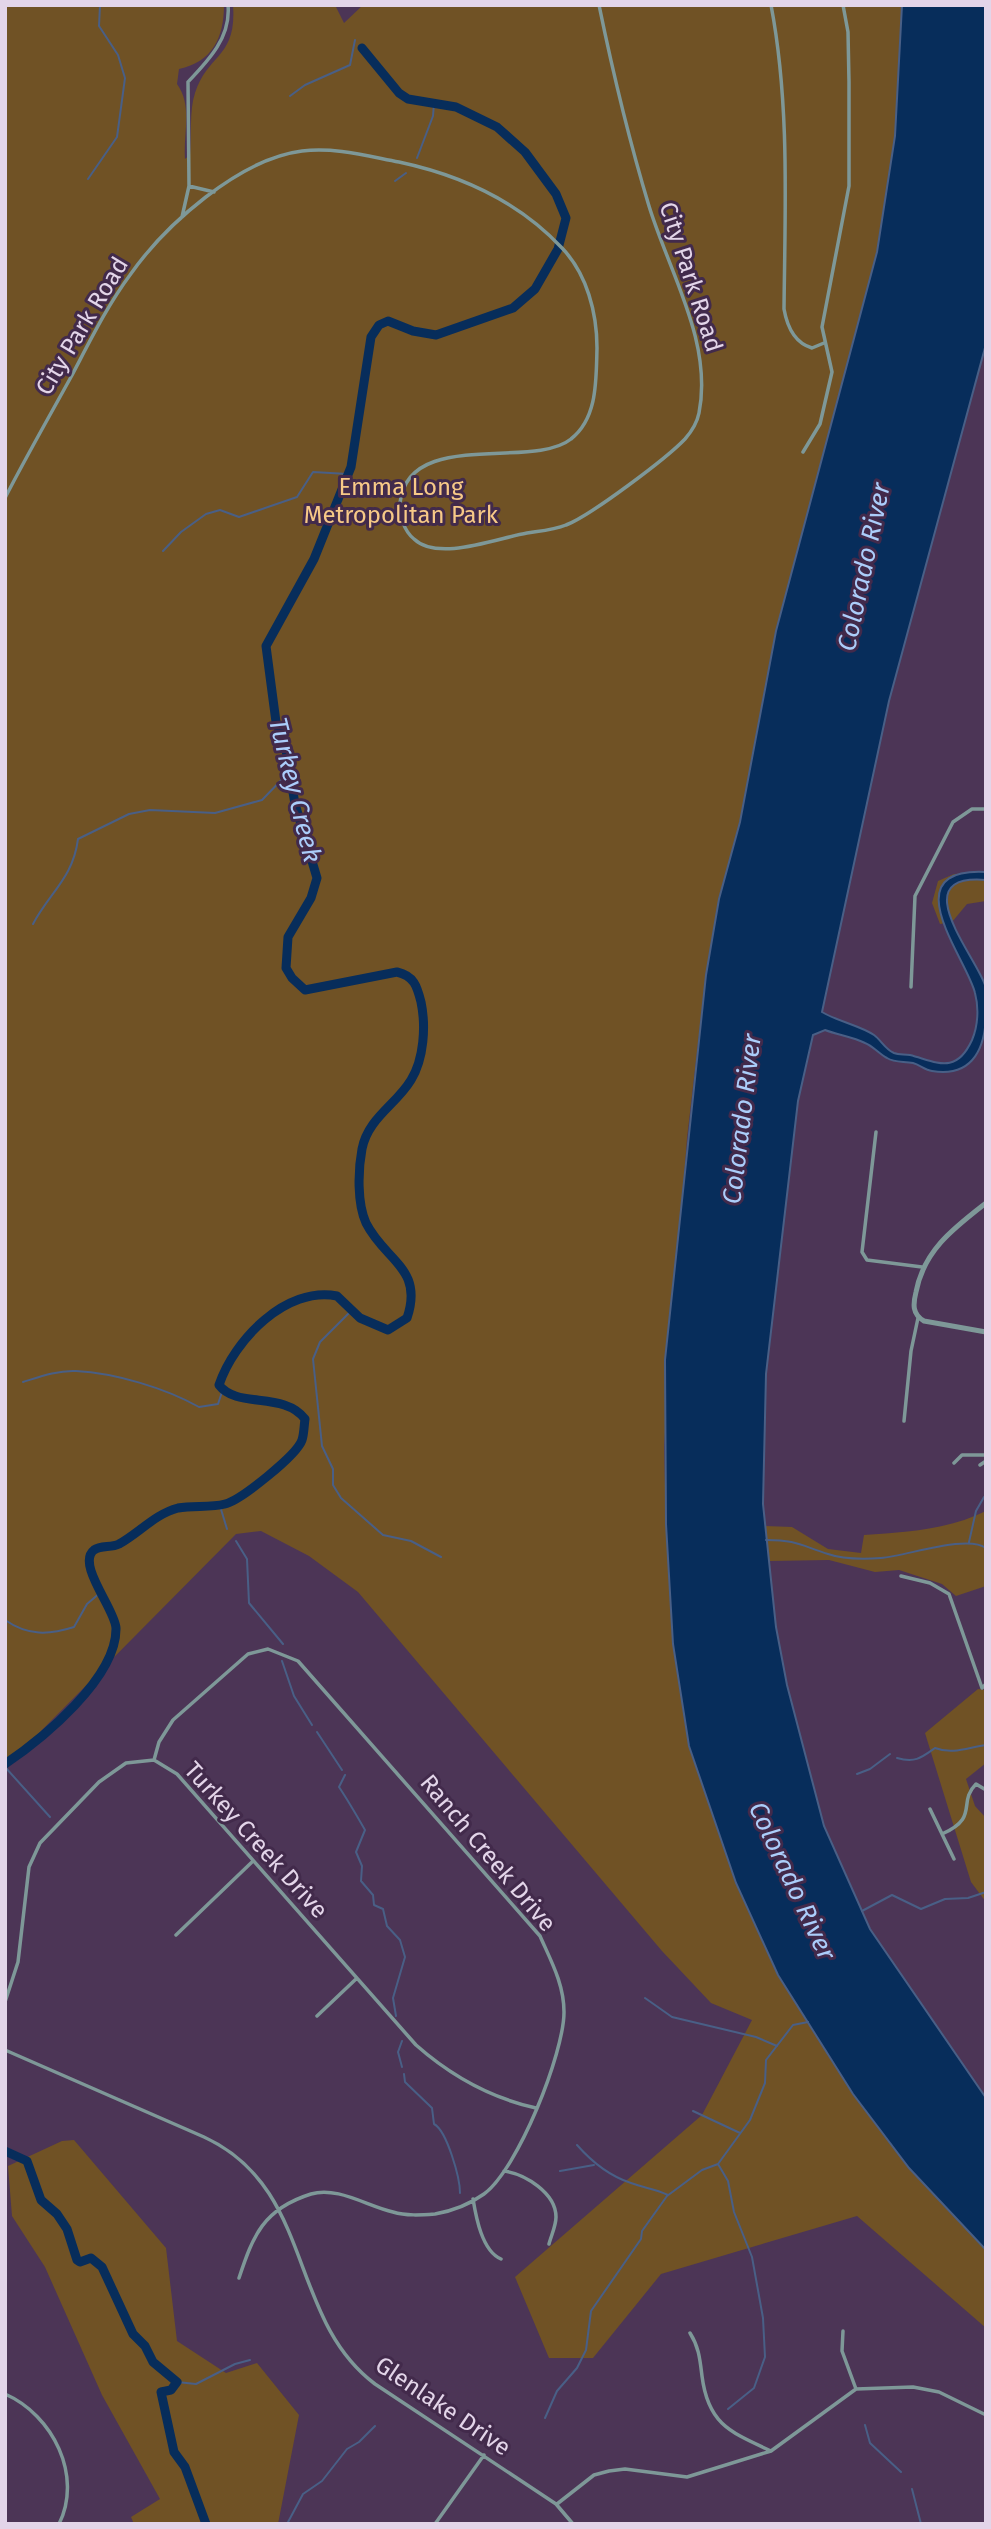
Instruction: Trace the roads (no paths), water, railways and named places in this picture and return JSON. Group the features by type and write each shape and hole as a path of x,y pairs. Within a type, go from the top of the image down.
{"street":[{"path":"181,219 189,186 188,82 213,56 229,20 228,5"},
{"name":"City Park Road","path":"5,498 125,281 181,219 214,192 253,167 276,157 306,151 349,152 460,179 513,208 562,248 576,268 596,317 596,373 589,416 574,437 553,449 482,452 438,462 418,473 408,482 400,507 405,527 419,543 432,548 452,549 566,525 588,513 677,446 697,420 701,353 639,174 599,5"},
{"path":"771,5 779,52 784,162 784,309 792,332 800,342 812,348 825,343"},
{"path":"803,452 824,414 832,372 823,323 835,273 850,167 848,33 843,5"},
{"path":"189,186 214,192"},
{"path":"911,987 915,896 953,822 972,809 986,809"},
{"path":"876,1132 862,1252 867,1260 922,1267"},
{"path":"904,1421 911,1351 918,1318 915,1298 922,1267 938,1244 986,1203"},
{"path":"918,1318 931,1324 986,1332"},
{"path":"954,1463 962,1455 986,1455"},
{"path":"980,1465 986,1461"},
{"path":"901,1576 930,1583 949,1594 982,1688 986,1684"},
{"name":"Ranch Creek Drive","path":"154,1760 159,1742 173,1720 248,1654 268,1649 298,1661 540,1936 562,1986 564,2013 559,2044 536,2108 504,2171 485,2193 451,2211 415,2215 393,2212 326,2192 313,2193 280,2209 253,2235 239,2278"},
{"name":"Turkey Creek Drive","path":"5,2002 18,1962 29,1867 40,1843 99,1782 126,1763 154,1760 177,1774 252,1863 416,2045 446,2072 514,2104 536,2108"},
{"path":"942,1834 958,1827 965,1818 970,1790 976,1784 986,1790"},
{"path":"930,1809 954,1859"},
{"path":"176,1935 252,1863"},
{"path":"317,2016 356,1979"},
{"name":"Glenlake Drive","path":"5,2050 216,2142 250,2170 280,2209 294,2238 323,2321 352,2364 375,2384 556,2504 573,2524"},
{"path":"504,2171 531,2182 551,2202 556,2217 549,2244"},
{"path":"473,2199 476,2216 489,2249 501,2259"},
{"path":"843,2331 844,2360 856,2389"},
{"path":"690,2333 698,2346 704,2394 714,2417 732,2433 771,2451"},
{"path":"556,2504 594,2476 609,2471 625,2469 687,2477 771,2451 856,2389 913,2387 939,2392 986,2415"},
{"path":"5,2394 37,2416 57,2446 69,2483 68,2501 59,2524"},
{"path":"435,2524 484,2455"}],"water":[{"name":"Colorado River","path":"902,5 986,5 986,344 889,701 822,1012 869,1032 894,1053 937,1063 952,1062 959,1058 974,1035 977,1005 969,978 942,918 939,899 943,884 958,874 986,872 986,880 962,881 950,889 947,902 959,937 985,985 984,1036 975,1056 968,1064 947,1072 890,1060 865,1043 825,1030 813,1035 798,1101 766,1374 763,1504 776,1627 787,1685 824,1826 870,1929 986,2098 986,2250 909,2168 853,2094 778,1975 736,1883 689,1746 673,1644 666,1524 665,1360 706,975 719,899 740,822 776,631 877,252 895,136"}],"waterway":[{"path":"88,179 117,137 125,78 118,55 99,26 100,5"},
{"path":"290,96 305,85 350,65 355,40"},
{"name":"Turkey Creek","path":"5,1764 57,1723 75,1705 104,1667 113,1647 116,1628 114,1620 90,1565 94,1550 119,1544 154,1519 178,1508 219,1505 233,1501 280,1466 302,1440 305,1419 296,1410 273,1402 237,1396 219,1385 226,1368 249,1334 281,1308 299,1299 318,1295 337,1296 360,1318 388,1330 407,1318 411,1301 407,1276 366,1223 361,1206 359,1176 365,1138 376,1120 405,1089 419,1062 423,1032 421,1002 414,982 397,972 305,990 286,968 288,937 311,898 317,878 295,804 285,744 276,722 266,646 314,559 351,467 371,337 379,325 388,321 413,331 436,335 513,308 535,289 558,249 566,218 556,194 525,152 497,127 456,107 408,99 399,93 362,48"},
{"path":"417,158 433,116 434,103"},
{"path":"395,181 406,173"},
{"path":"163,551 181,532 206,514 220,510 239,517 297,497 313,472 348,474"},
{"path":"33,924 66,875 78,839 129,814 150,810 215,813 262,800 290,771"},
{"path":"352,1310 320,1342 313,1359 322,1446 333,1469 333,1485 341,1498 383,1535 411,1541 441,1557"},
{"path":"23,1382 62,1372 91,1372 139,1383 199,1407 218,1404 223,1389"},
{"path":"969,1542 976,1511 984,1497"},
{"path":"220,1506 227,1529"},
{"path":"766,1540 791,1542 834,1556 854,1558 881,1558 951,1544 977,1544 986,1548"},
{"path":"236,1541 247,1559 249,1603 283,1644"},
{"path":"5,1620 22,1629 39,1632 56,1632 74,1627 87,1604 101,1592"},
{"path":"282,1661 294,1696 312,1725"},
{"path":"317,1732 342,1770"},
{"path":"897,1758 918,1759 935,1748 955,1751 986,1745"},
{"path":"857,1774 870,1769 890,1754"},
{"path":"5,1767 50,1817"},
{"path":"345,1775 339,1787 365,1830 356,1852 362,1866 361,1881 373,1895 374,1905 383,1909 387,1926 400,1940 405,1957 393,1998 396,2016"},
{"path":"862,1911 892,1895 921,1909 945,1899 968,1898 986,1892"},
{"path":"645,1998 672,2017 756,2037 777,2046"},
{"path":"545,2418 557,2391 577,2368 586,2350 591,2311 641,2239 642,2231 667,2196 702,2170 718,2164 750,2120 765,2083 766,2060 793,2025 808,2022"},
{"path":"402,2041 398,2052 402,2067"},
{"path":"404,2074 405,2082 432,2108 434,2124 444,2136 452,2156 460,2193"},
{"path":"693,2111 740,2133"},
{"path":"577,2145 595,2163 615,2176 668,2195"},
{"path":"5,2151 27,2161 41,2200 57,2214 67,2229 77,2260 80,2262 91,2258 102,2267 133,2334 145,2346 153,2362 177,2382 171,2390 161,2392 174,2452 185,2467 206,2524"},
{"path":"718,2164 728,2181 734,2212 752,2257 763,2318 765,2357 754,2388 728,2409"},
{"path":"560,2171 594,2165"},
{"path":"177,2382 196,2384 235,2364 250,2360"},
{"path":"865,2425 870,2443 901,2472"},
{"path":"287,2524 303,2494 322,2481 347,2449 359,2442 375,2426"},
{"path":"912,2489 921,2524"}],"park label":[{"name":"Emma Long Metropolitan Park","path":"401,501"}]}
